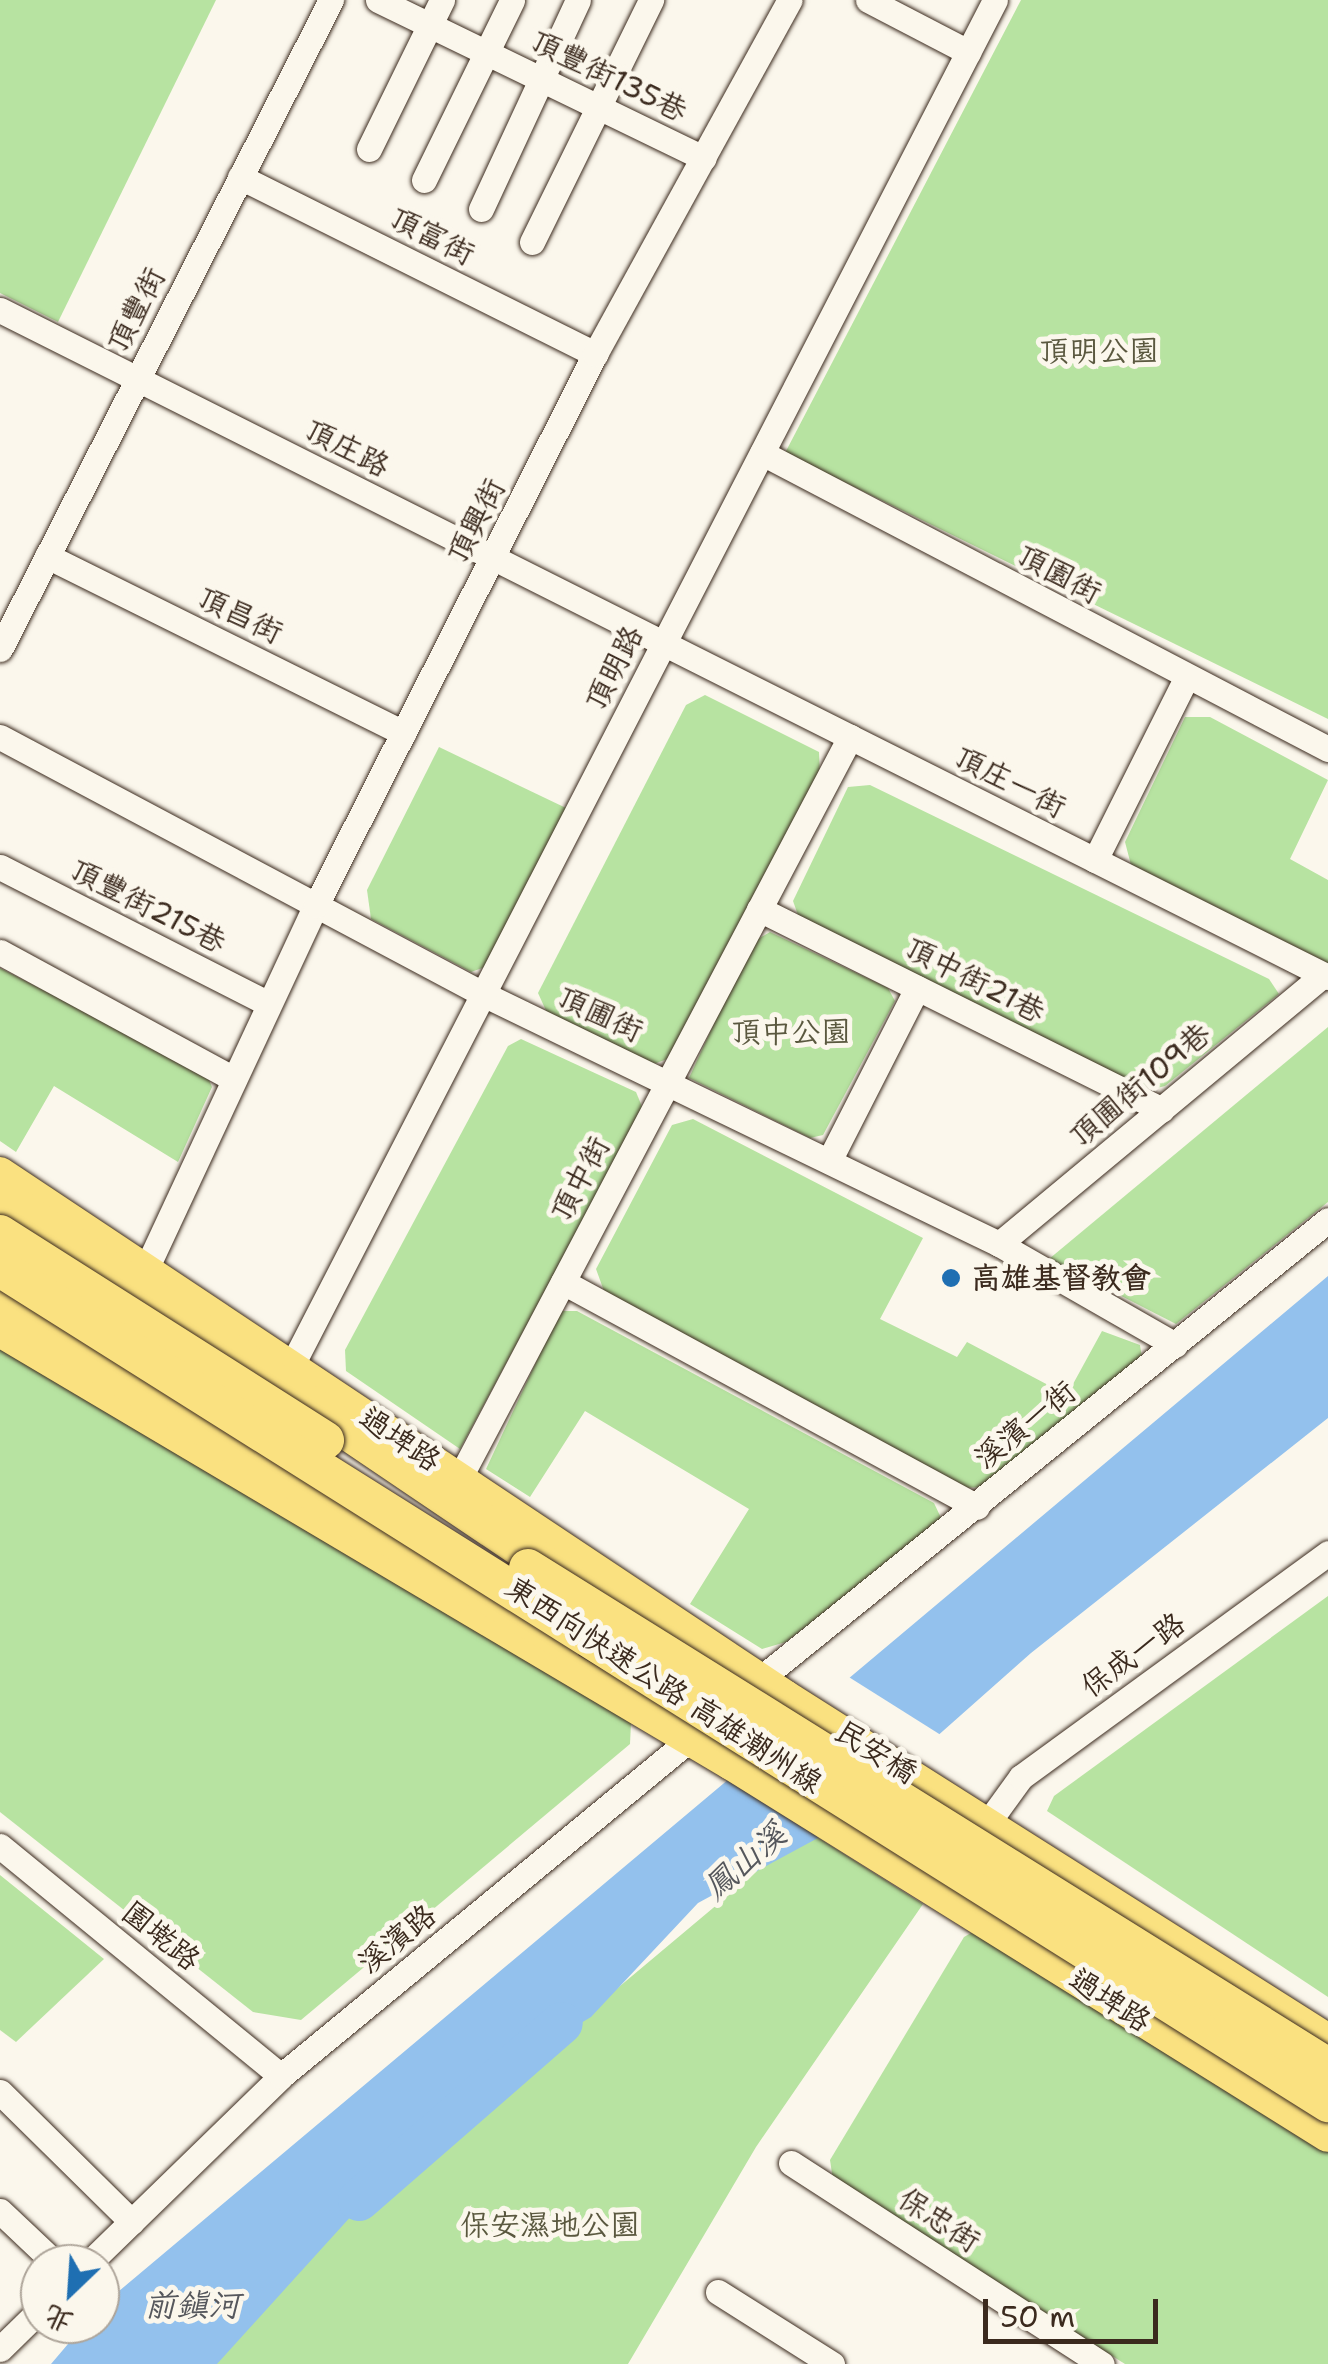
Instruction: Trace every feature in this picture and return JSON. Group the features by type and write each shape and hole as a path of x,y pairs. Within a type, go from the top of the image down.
{"highway":[{"path":"0,1196 332,1414 689,1688"},
{"name":"東西向快速公路 高雄潮州線","path":"0,1234 689,1688 1328,2102"},
{"name":"東西向快速公路 高雄潮州線","path":"0,1268 689,1688 1328,2067"},
{"path":"0,1306 497,1606 689,1688"}],"main road":[{"name":"過埤路","path":"0,1173 147,1267 801,1705"},
{"path":"0,1331 689,1740"},
{"name":"民安橋","path":"801,1705 990,1822"},
{"name":"過埤路","path":"689,1740 894,1863 1328,2136"},
{"path":"990,1822 1328,2040"}],"street":[{"name":"頂豐街","path":"0,649 330,0"},
{"name":"頂豐街135巷","path":"378,0 704,158"},
{"path":"370,149 442,0"},
{"path":"424,180 512,0"},
{"path":"481,209 578,0"},
{"path":"532,242 652,0"},
{"name":"頂興街","path":"147,1267 230,1077 595,354 790,0"},
{"path":"868,0 968,52"},
{"name":"頂明路","path":"292,1366 995,0"},
{"name":"頂富街","path":"240,177 595,354"},
{"name":"頂庄路","path":"0,310 664,644"},
{"name":"頂園街","path":"762,453 1186,678 1328,748"},
{"name":"頂昌街","path":"47,556 403,733"},
{"name":"頂庄一街","path":"664,644 1325,976"},
{"path":"1095,860 1186,678"},
{"name":"頂圃街","path":"0,737 483,994 998,1244 1175,1344"},
{"name":"頂中街","path":"459,1479 850,737"},
{"name":"頂豐街215巷","path":"0,866 267,1003"},
{"name":"頂中街21巷","path":"759,909 1162,1110"},
{"path":"0,952 230,1077"},
{"name":"頂圃街109巷","path":"998,1244 1325,976"},
{"path":"829,1161 918,988"},
{"name":"溪濱一街","path":"760,1678 1328,1220"},
{"path":"563,1282 977,1506"},
{"name":"保成一路","path":"990,1822 1020,1777 1328,1553"},
{"name":"溪濱路","path":"109,2244 281,2076 760,1678"},
{"name":"園墘路","path":"0,1846 281,2076"},
{"path":"0,2092 132,2222"},
{"name":"保忠街","path":"791,2163 1102,2364"},
{"path":"0,2211 35,2244"},
{"path":"718,2292 832,2364"},
{"path":"0,2349 20,2330"}],"green space":[{"path":"0,0 216,0 58,322 0,293"},
{"name":"頂明公園","path":"1021,0 1328,0 1328,719 785,453"},
{"path":"705,695 819,752 820,776 670,1058 651,1065 548,1015 538,993 686,705"},
{"path":"1185,717 1210,717 1328,780 1290,859 1328,880 1328,966 1131,865 1125,842"},
{"path":"439,747 566,808 488,966 471,972 371,919 367,890"},
{"path":"870,785 1269,979 1279,994 1165,1086 1145,1091 799,918 793,901 848,787"},
{"name":"頂中公園","path":"770,932 888,988 895,1001 823,1135 810,1138 689,1078 751,943"},
{"path":"0,968 206,1073 212,1087 178,1162 54,1086 16,1152 0,1141"},
{"path":"1328,1027 1328,1202 1176,1324 1049,1259"},
{"path":"521,1039 636,1092 643,1109 460,1449 346,1371 345,1350 508,1046"},
{"path":"693,1119 923,1238 880,1319 957,1357 967,1342 1067,1395 1102,1331 1140,1345 1142,1358 983,1487 964,1488 604,1291 596,1269 672,1125"},
{"path":"560,1311 577,1311 934,1503 942,1520 786,1642 762,1649 690,1604 749,1509 585,1411 530,1497 486,1469"},
{"path":"0,1347 631,1722 630,1744 301,2020 253,2012 0,1812"},
{"path":"1328,1596 1328,1997 1047,1811 1054,1796"},
{"name":"保安濕地公園","path":"806,1830 923,1904 756,2147 628,2364 186,2364 210,2330"},
{"path":"0,1875 104,1959 16,2042 0,2030"},
{"path":"978,1929 1328,2152 1328,2364 1125,2364 833,2180 830,2160 964,1937"}],"water":[{"name":"前鎮河","path":"1328,1276 1328,1418 1031,1653 829,1832 698,1903 591,2017 461,2095 217,2364 51,2364 68,2344 120,2344 120,2290"}],"pier":[{"path":"844,1674 944,1737 832,1836 721,1777"}],"waterway":[{"name":"鳳山溪","path":"359,2200 562,2023"}],"place":[{"name":"高雄基督教會","path":"951,1278"}]}
